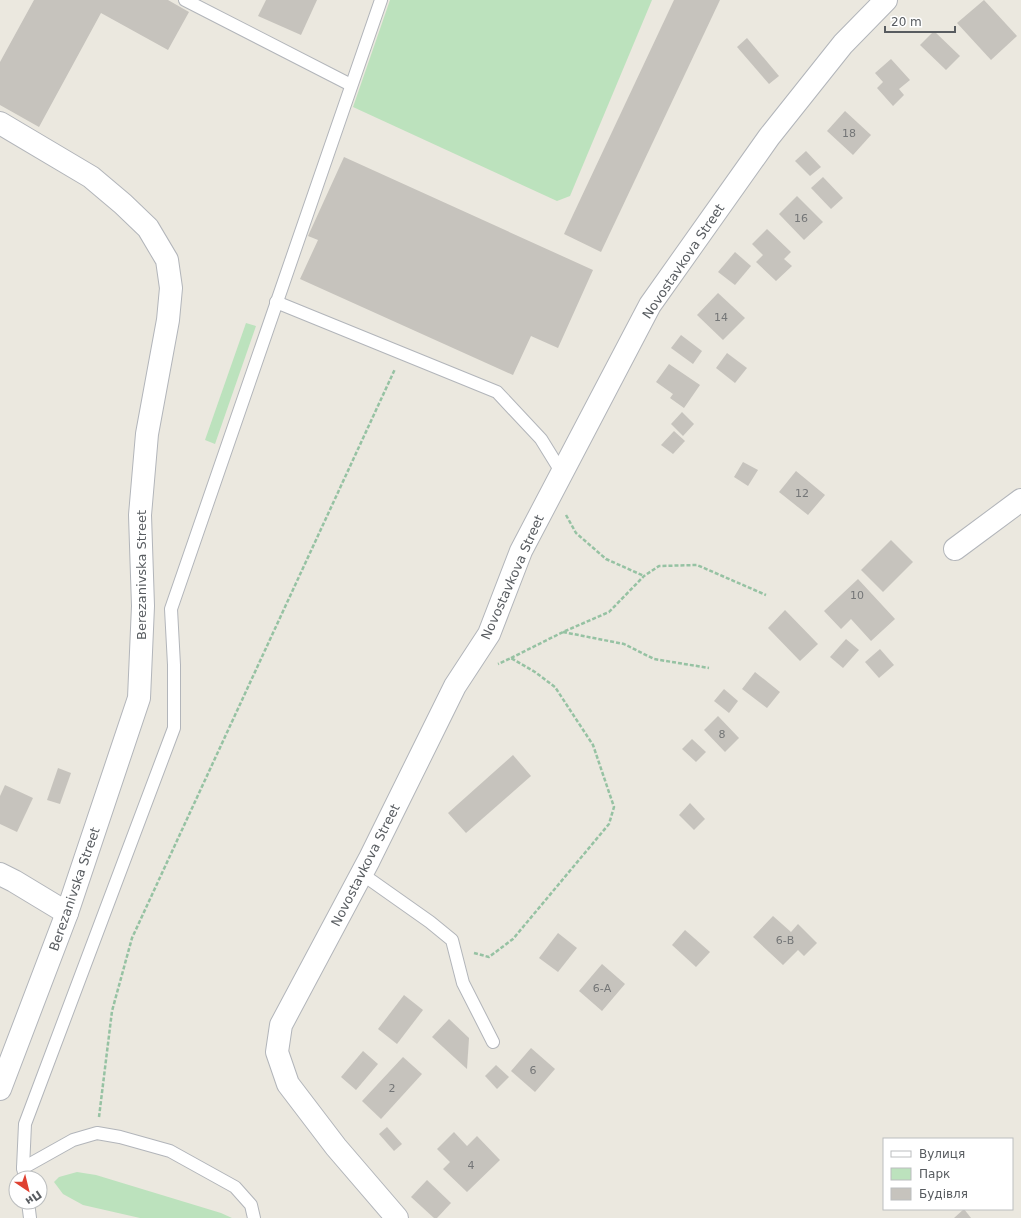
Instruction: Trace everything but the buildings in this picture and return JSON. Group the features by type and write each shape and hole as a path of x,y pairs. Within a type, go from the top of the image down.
{"street":[{"name":"Novostavkova Street","path":"397,1218 336,1147 288,1084 277,1052 281,1025 362,874 455,686 489,634 521,551 650,305 769,137 843,44 886,0"},
{"name":"Berezanivska Street","path":"0,124 91,177 123,204 148,228 167,260 171,288 168,320 147,434 140,515 143,606 139,698 67,913 0,1088"},
{"path":"955,549 1021,500"},
{"path":"0,874 67,913"}],"lane":[{"path":"185,0 351,85"},
{"path":"24,1170 25,1124 174,728 174,665 171,609 381,0"},
{"path":"276,302 497,392 541,439 558,480"},
{"path":"362,874 430,922 452,940 464,983 493,1042"},
{"path":"28,1170 72,1140 97,1133 120,1137 170,1151 235,1187 252,1205 254,1218"}],"path":[{"path":"97,1133 112,1011 132,938 403,353"},
{"path":"558,480 564,511 576,533 606,559 644,576"},
{"path":"497,665 563,632 609,612 644,576 658,566 697,565 766,595"},
{"path":"563,632 624,644 654,659 709,668"},
{"path":"452,940 470,952 489,957 513,939 609,824 614,807 593,745 555,687 535,672 511,658"}],"green space":[{"path":"390,0 652,0 570,196 557,201 353,107"},
{"path":"246,323 256,326 215,444 205,440"},
{"path":"77,1172 96,1175 221,1213 232,1218 140,1218 83,1205 63,1194 54,1182 59,1177"}]}
